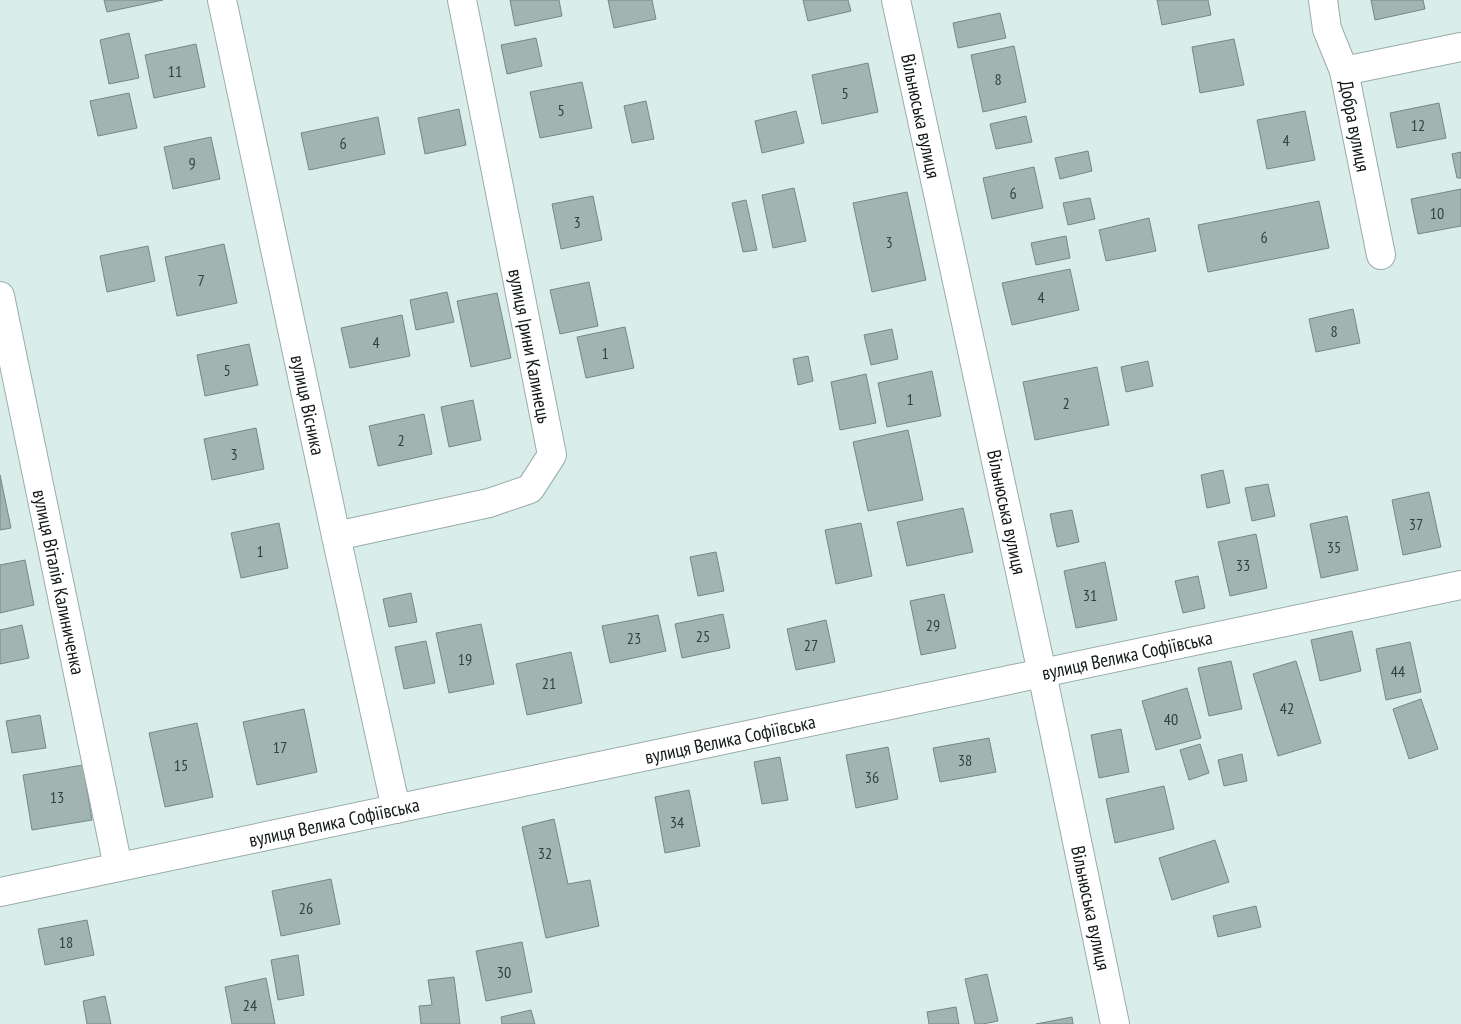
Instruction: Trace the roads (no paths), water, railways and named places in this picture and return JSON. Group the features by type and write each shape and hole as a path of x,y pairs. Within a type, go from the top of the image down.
{"street":[{"name":"вулиця Вісника","path":"222,0 396,809"},
{"name":"вулиця Ірини Калинець","path":"336,536 489,503 530,489 552,455 462,0"},
{"name":"Вільнюська вулиця","path":"896,0 1042,673 1115,1024"},
{"name":"Добра вулиця","path":"1323,0 1328,29 1344,71 1381,254"},
{"path":"1344,71 1461,47"},
{"name":"вулиця Віталія Калиниченка","path":"0,296 118,867"},
{"name":"вулиця Велика Софіївська","path":"0,892 1461,585"}]}
